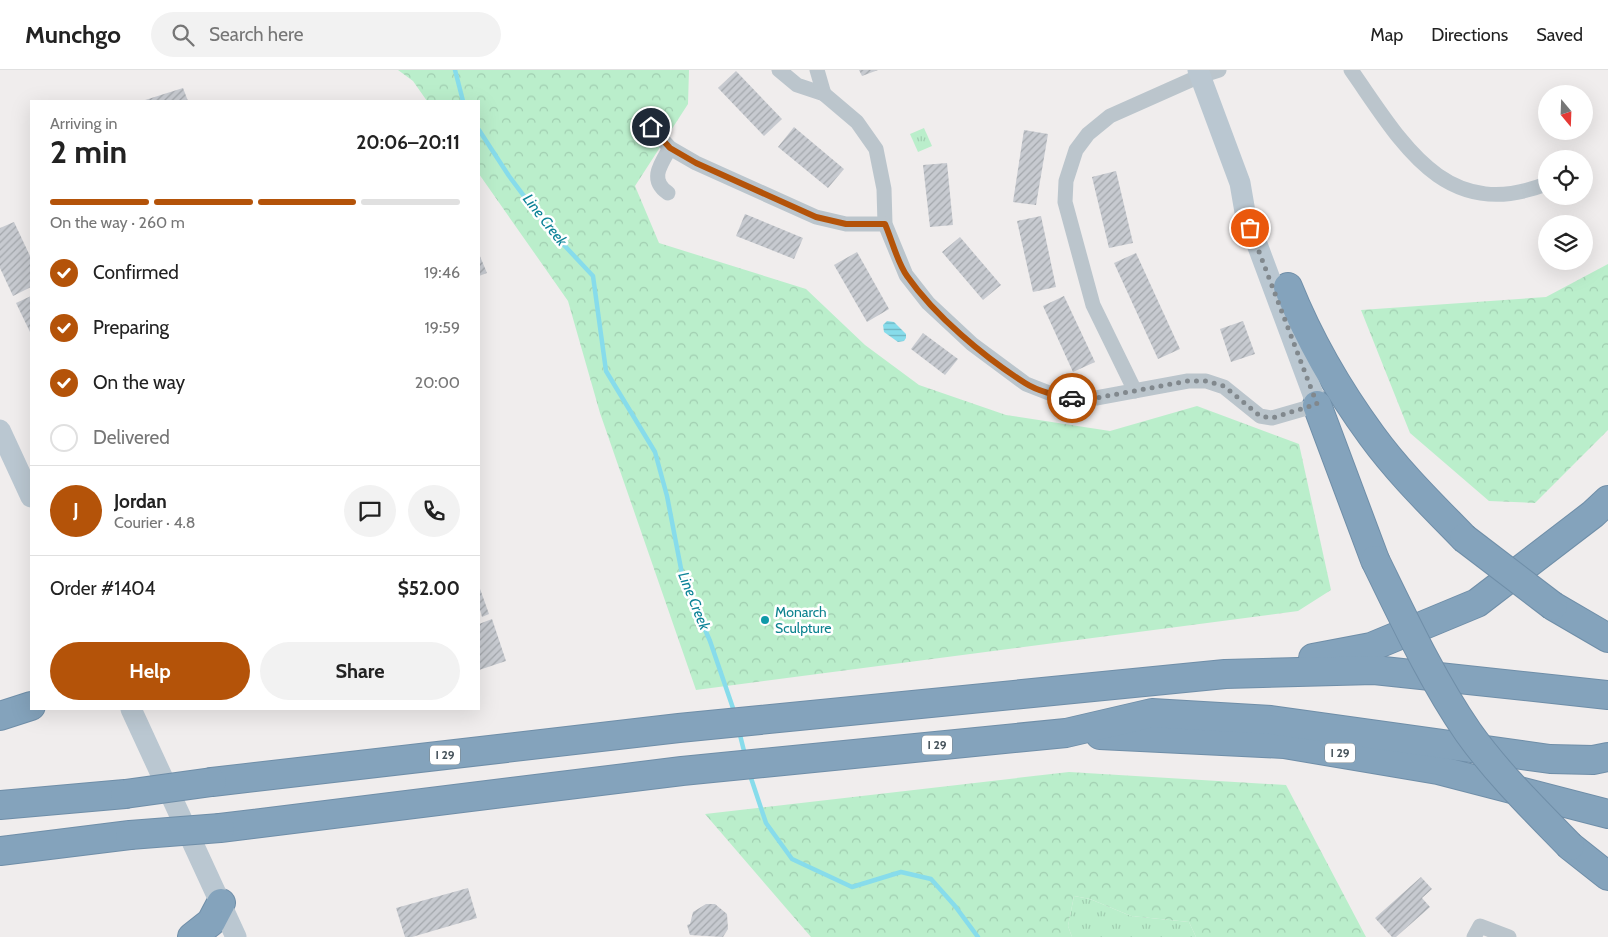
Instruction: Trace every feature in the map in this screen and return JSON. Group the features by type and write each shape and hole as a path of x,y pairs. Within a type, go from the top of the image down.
{"highway":[{"path":"1288,287 1299,314 1331,372 1372,437 1412,485 1464,538 1553,606 1608,638"},
{"path":"1317,404 1375,560 1424,660 1470,733 1506,778 1570,846 1608,876"},
{"path":"1225,674 1371,648 1477,603 1593,514 1608,500"},
{"name":"I 29","path":"0,805 125,794 212,782 679,728 1225,674 1374,670 1608,696"},
{"path":"0,716 30,706"},
{"path":"1066,733 1152,713 1270,720 1550,759 1600,759"},
{"name":"I 29","path":"0,851 130,835 220,828 808,757 1066,733 1284,744 1438,770 1608,814"},
{"path":"192,937 211,922 220,903"}],"main road":[{"path":"1206,72 1240,183 1245,212 1317,404"},
{"path":"1240,183 1257,209 1288,287"},
{"path":"0,430 30,495"},
{"path":"131,710 236,937"}],"street":[{"path":"779,70 797,85 824,94 858,122 876,149 884,189 885,224 906,274 928,303 972,344 1026,384 1049,393 1073,398 1096,398 1188,381 1206,381 1224,386 1260,416 1272,418 1317,404"},
{"path":"817,70 824,94"},
{"path":"1351,70 1411,152 1435,175 1465,189 1485,192 1518,192 1538,186"},
{"path":"1135,391 1093,305 1065,202 1066,181 1076,150 1088,134 1110,116 1206,72"},
{"path":"651,127 670,148 696,163 816,217 846,224 885,224"},
{"path":"668,193 658,184 656,177 670,148"},
{"path":"1477,931 1509,937"}],"green space":[{"path":"398,70 689,70 688,104 635,186 659,243 806,289 865,345 919,385 1006,415 1110,431 1197,406 1299,444 1331,590 1298,611 696,690 600,413 568,301 480,175 480,100 426,100 413,81"},
{"path":"924,128 932,146 918,152 910,134"},
{"path":"1608,264 1608,430 1535,503 1489,501 1410,433 1361,310 1546,297"},
{"path":"1069,772 1286,785 1366,937 1196,937 1189,922 1131,916 1090,899 1074,896 1068,926 1072,937 811,937 705,814"},
{"path":"1074,896 1090,899 1131,916 1189,922 1196,937 1072,937 1068,926"}],"water":[{"path":"887,321 894,322 906,334 904,341 898,342 884,332 883,325"}],"building":[{"path":"859,70 878,70 862,76"},
{"path":"736,71 782,119 764,136 718,88"},
{"path":"183,88 188,100 145,100"},
{"path":"794,127 844,169 828,188 778,147"},
{"path":"1024,130 1048,134 1036,205 1013,202"},
{"path":"947,163 953,225 930,227 923,165"},
{"path":"1116,171 1133,243 1109,248 1092,177"},
{"path":"745,214 803,238 794,259 736,236"},
{"path":"1041,216 1056,287 1033,292 1017,221"},
{"path":"14,222 30,256 30,288 13,296 0,268 0,228"},
{"path":"960,237 1001,285 983,300 942,252"},
{"path":"857,252 889,309 867,322 834,265"},
{"path":"1136,253 1180,349 1158,359 1114,263"},
{"path":"480,256 487,273 480,276"},
{"path":"30,296 30,332 16,303"},
{"path":"1064,296 1095,362 1073,372 1043,306"},
{"path":"1243,321 1255,354 1231,362 1220,329"},
{"path":"923,333 958,359 945,375 911,349"},
{"path":"480,589 489,614 482,617 480,610"},
{"path":"492,619 506,661 480,670 480,624"},
{"path":"1421,877 1432,889 1422,898 1430,907 1396,937 1392,937 1375,918"},
{"path":"468,888 477,918 412,937 405,937 396,908"},
{"path":"706,904 715,904 727,914 728,929 723,937 690,935 687,925 690,924 693,912"}],"waterway":[{"name":"Line Creek","path":"455,70 463,100"},
{"name":"Line Creek","path":"480,132 509,176 548,228 593,276 606,371 655,452 667,496 683,579 710,641 735,714"},
{"name":"Line Creek","path":"739,731 745,755"},
{"name":"Line Creek","path":"749,772 766,823 792,859 852,887 901,872 931,879 955,906 978,937"}],"way so far":[{"path":"1072,398 1096,398 1188,381 1206,381 1224,386 1248,408 1260,416 1272,418 1317,404 1250,228"}],"place":[{"name":"Monarch Sculpture","path":"765,620"}],"route":[{"path":"651,127 670,148 696,163 816,217 846,224 885,224 906,274 928,303 972,344 1026,384 1049,393 1072,398"}]}
